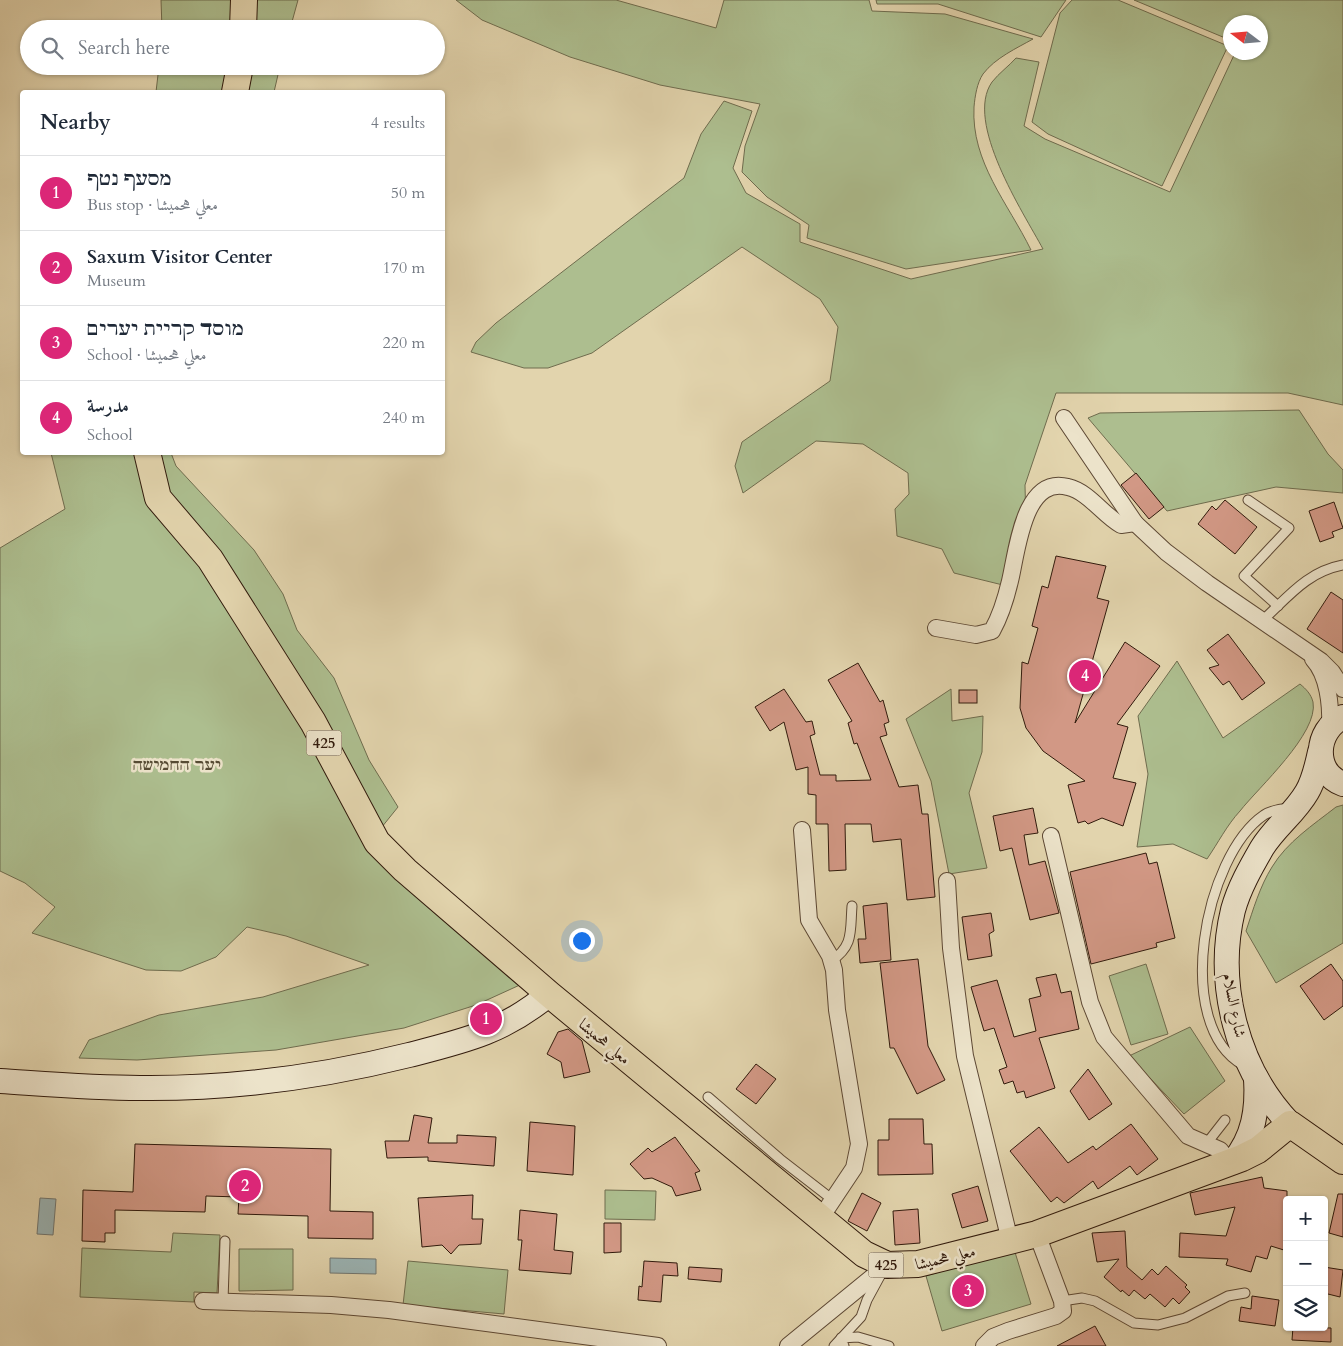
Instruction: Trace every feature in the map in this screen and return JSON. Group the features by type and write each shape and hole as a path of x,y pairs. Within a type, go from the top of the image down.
{"main road":[{"path":"243,20 244,0"},
{"path":"235,90 238,75"},
{"name":"425","path":"148,455 158,498 210,559 313,722 378,842 406,870 549,994"},
{"name":"شارع السلام","path":"1336,722 1322,740 1312,781 1263,847 1242,884 1234,908 1229,934 1228,978 1232,1012 1241,1042 1254,1074 1276,1109 1290,1124 1340,1153"},
{"path":"1320,752 1323,765 1329,775 1343,786"},
{"name":"شارع السلام","path":"1289,814 1343,786"},
{"path":"0,1081 140,1088 239,1084 283,1080 384,1061 474,1038 515,1020 549,994"},
{"name":"معلي هحميشا","path":"549,994 826,1209 864,1254 887,1265 918,1264 1037,1234 1232,1162 1258,1150 1290,1124"},
{"path":"1232,1162 1243,1150 1253,1124 1257,1105 1254,1074"}],"street":[{"path":"1064,418 1135,524 1166,552 1207,583 1263,620 1332,672 1343,689"},
{"path":"936,628 976,635 992,631 1004,603 1022,526 1038,495 1047,489 1067,486 1078,490 1114,521 1121,525 1135,524"},
{"path":"1304,650 1316,662 1336,722"},
{"path":"802,830 809,920 831,961 859,1144 854,1168 826,1209"},
{"path":"1051,836 1090,1002 1104,1037 1188,1136 1207,1143 1224,1153 1232,1162"},
{"path":"946,882 951,948 965,1056 1010,1241"},
{"path":"984,1346 993,1337 1056,1316 1063,1311 1062,1301 1037,1234"},
{"path":"788,1346 887,1265"},
{"path":"203,1301 331,1305 389,1310 658,1346"}],"lane":[{"path":"1248,500 1289,528 1244,576 1278,606"},
{"path":"1263,620 1314,575 1325,569 1343,565"},
{"path":"831,961 840,955 850,942 852,906"},
{"path":"708,1096 780,1160 826,1209"},
{"path":"1207,1143 1225,1120"},
{"path":"224,1301 225,1241"},
{"path":"842,1342 861,1317 867,1300 887,1265"},
{"path":"1062,1301 1082,1298 1095,1301 1134,1323 1158,1325 1185,1318 1228,1296 1245,1293"},
{"path":"834,1346 858,1337 889,1346"}],"green space":[{"path":"161,0 298,0 292,20 162,20"},
{"path":"456,0 616,0 716,28 724,0 869,0 872,11 945,14 1033,39 1006,54 988,68 979,81 974,107 978,146 985,164 1031,250 906,269 807,238 809,225 767,197 742,172 745,146 760,104 660,85 570,57 482,20"},
{"path":"876,0 1066,0 1041,37 938,4 877,4"},
{"path":"1072,0 1118,0 1223,44 1223,57 1162,186 1048,134 1032,122 1060,13"},
{"path":"1134,0 1343,0 1343,405 1288,393 1056,393 1025,485 1026,526 1011,587 954,573 942,549 897,536 895,509 909,494 908,473 863,444 816,441 743,493 735,466 742,442 830,381 838,327 820,299 742,247 592,353 548,368 524,368 471,352 476,342 496,323 684,178 701,134 724,101 752,111 733,168 746,193 800,224 800,242 911,279 1043,249 1000,167 985,120 985,99 992,82 1016,58 1039,62 1024,126 1045,139 1170,192 1232,60 1268,60 1268,15 1223,15 1223,37"},
{"path":"158,75 278,75 274,90 156,90"},
{"path":"1299,410 1328,454 1343,470 1343,493 1276,487 1167,511 1088,418 1100,413"},
{"name":"יער החמישה","path":"52,455 172,455 176,466 254,550 283,594 297,630 334,678 369,760 398,807 373,838 522,984 476,1005 404,1028 276,1050 137,1060 79,1058 89,1040 159,1015 263,997 369,965 286,936 247,927 216,957 181,971 146,970 32,933 55,907 25,883 0,871 0,548 65,509"},
{"path":"1177,661 1223,738 1300,684 1308,692 1313,702 1312,715 1307,729 1297,744 1286,760 1235,816 1207,859 1173,844 1137,847 1148,774 1138,716"},
{"path":"951,689 952,721 983,716 982,752 969,793 987,868 949,874 931,781 906,719"},
{"path":"1343,805 1343,943 1276,983 1246,931 1257,898 1268,874 1285,850 1318,820 1336,807"},
{"path":"1146,964 1168,1034 1131,1045 1109,976"},
{"path":"1190,1027 1225,1081 1184,1114 1129,1056"},
{"path":"605,1190 656,1191 655,1220 605,1219"},
{"path":"173,1233 220,1235 217,1293 194,1292 194,1302 80,1297 82,1248 171,1252"},
{"path":"239,1249 293,1249 293,1290 239,1291"},
{"path":"1014,1249 1031,1304 942,1331 926,1276"},
{"path":"408,1261 508,1270 504,1314 403,1305"}],"water":[{"path":"40,1198 56,1199 53,1235 37,1234"},
{"path":"330,1258 376,1259 376,1274 330,1273"}],"building":[{"path":"1136,473 1164,507 1149,519 1121,485"},
{"path":"1225,500 1257,527 1235,554 1198,524 1212,506 1216,510"},
{"path":"1334,502 1343,528 1332,532 1334,537 1320,542 1309,511"},
{"path":"1056,556 1106,566 1097,598 1109,601 1075,723 1125,642 1160,666 1117,724 1128,727 1113,778 1136,783 1123,826 1102,818 1088,824 1085,821 1078,823 1068,785 1085,781 1043,751 1026,728 1020,708 1022,662 1028,664 1038,628 1032,626 1042,586 1048,588"},
{"path":"1331,592 1343,600 1343,653 1307,629"},
{"path":"1228,634 1265,683 1242,700 1229,681 1223,685 1209,668 1219,665 1207,650"},
{"path":"858,663 880,702 883,700 889,722 884,724 887,735 880,737 899,787 918,785 922,814 928,814 935,897 907,900 901,839 873,842 871,824 845,824 846,870 829,871 828,824 816,824 816,795 808,794 808,767 796,770 784,722 770,731 755,707 784,689 806,722 812,721 815,734 810,736 820,775 836,775 836,781 871,780 857,743 854,744 848,723 852,721 828,680"},
{"path":"959,690 977,690 977,703 959,703"},
{"path":"1033,808 1038,833 1024,835 1029,865 1045,861 1059,913 1030,920 1012,848 1000,851 993,816"},
{"path":"1146,853 1149,864 1157,862 1175,938 1156,943 1157,947 1091,964 1070,872"},
{"path":"887,903 891,960 860,963 858,939 866,939 863,906"},
{"path":"991,913 994,931 989,934 992,956 968,960 962,917"},
{"path":"918,959 928,1046 945,1080 917,1094 894,1048 890,1048 880,963"},
{"path":"1331,964 1343,981 1343,1006 1324,1020 1300,986"},
{"path":"1056,974 1061,993 1071,991 1079,1029 1039,1038 1055,1088 1026,1098 1024,1091 1017,1093 1013,1081 1004,1084 999,1070 1007,1067 994,1028 984,1031 971,987 997,980 1014,1037 1036,1031 1029,999 1041,996 1036,978"},
{"path":"568,1029 582,1041 590,1072 564,1078 561,1062 547,1054 558,1032"},
{"path":"756,1064 776,1079 756,1104 736,1089"},
{"path":"1088,1069 1112,1104 1089,1120 1070,1091"},
{"path":"414,1115 432,1118 428,1143 457,1143 457,1135 496,1137 494,1166 428,1161 428,1157 387,1158 385,1141 409,1141"},
{"path":"889,1119 923,1119 924,1144 932,1144 933,1174 878,1175 878,1140 889,1140"},
{"path":"530,1122 575,1126 573,1175 527,1171"},
{"path":"1131,1124 1158,1159 1137,1175 1130,1166 1098,1189 1093,1181 1064,1203 1057,1197 1051,1202 1010,1151 1039,1127 1068,1163 1093,1146 1096,1150"},
{"path":"675,1137 700,1171 695,1173 701,1190 676,1196 672,1187 652,1178 644,1179 630,1164 648,1148 652,1152"},
{"path":"135,1144 331,1149 330,1211 373,1212 373,1239 308,1238 308,1216 238,1214 239,1197 206,1196 205,1212 115,1210 115,1233 105,1233 105,1242 82,1241 83,1190 133,1192"},
{"path":"1262,1177 1264,1188 1287,1191 1287,1196 1283,1196 1283,1250 1271,1246 1267,1259 1256,1256 1251,1272 1226,1265 1228,1259 1179,1257 1180,1233 1226,1236 1235,1207 1195,1215 1190,1193"},
{"path":"978,1186 988,1221 962,1228 952,1194"},
{"path":"862,1193 881,1203 867,1231 848,1221"},
{"path":"1338,1194 1343,1194 1343,1237 1329,1233"},
{"path":"473,1195 472,1219 483,1219 481,1244 459,1245 451,1254 442,1245 422,1247 418,1198"},
{"path":"918,1209 920,1243 895,1245 893,1211"},
{"path":"520,1210 557,1214 554,1250 573,1252 571,1274 519,1270 522,1240 518,1240"},
{"path":"604,1223 621,1223 621,1252 604,1253"},
{"path":"1125,1231 1127,1267 1142,1280 1152,1269 1158,1275 1166,1266 1187,1285 1185,1287 1190,1292 1179,1304 1173,1298 1165,1307 1150,1294 1145,1299 1134,1290 1129,1296 1122,1290 1121,1292 1104,1277 1119,1259 1097,1262 1092,1233"},
{"path":"644,1261 677,1263 678,1276 663,1275 661,1302 638,1300 639,1286 642,1287"},
{"path":"689,1267 722,1269 721,1282 688,1279"},
{"path":"1328,1268 1343,1270 1340,1297 1328,1294"},
{"path":"1252,1296 1279,1300 1275,1326 1239,1321 1241,1307 1251,1309"},
{"path":"1095,1326 1106,1346 1057,1346"},
{"path":"1328,1328 1331,1328 1331,1342 1292,1340 1293,1331 1328,1331"}],"place":[{"name":"مدرسة","path":"1085,676"},
{"name":"מסעף נטף","path":"486,1019"},
{"name":"Saxum Visitor Center","path":"245,1186"},
{"name":"מוסד קריית יערים","path":"968,1291"}]}
